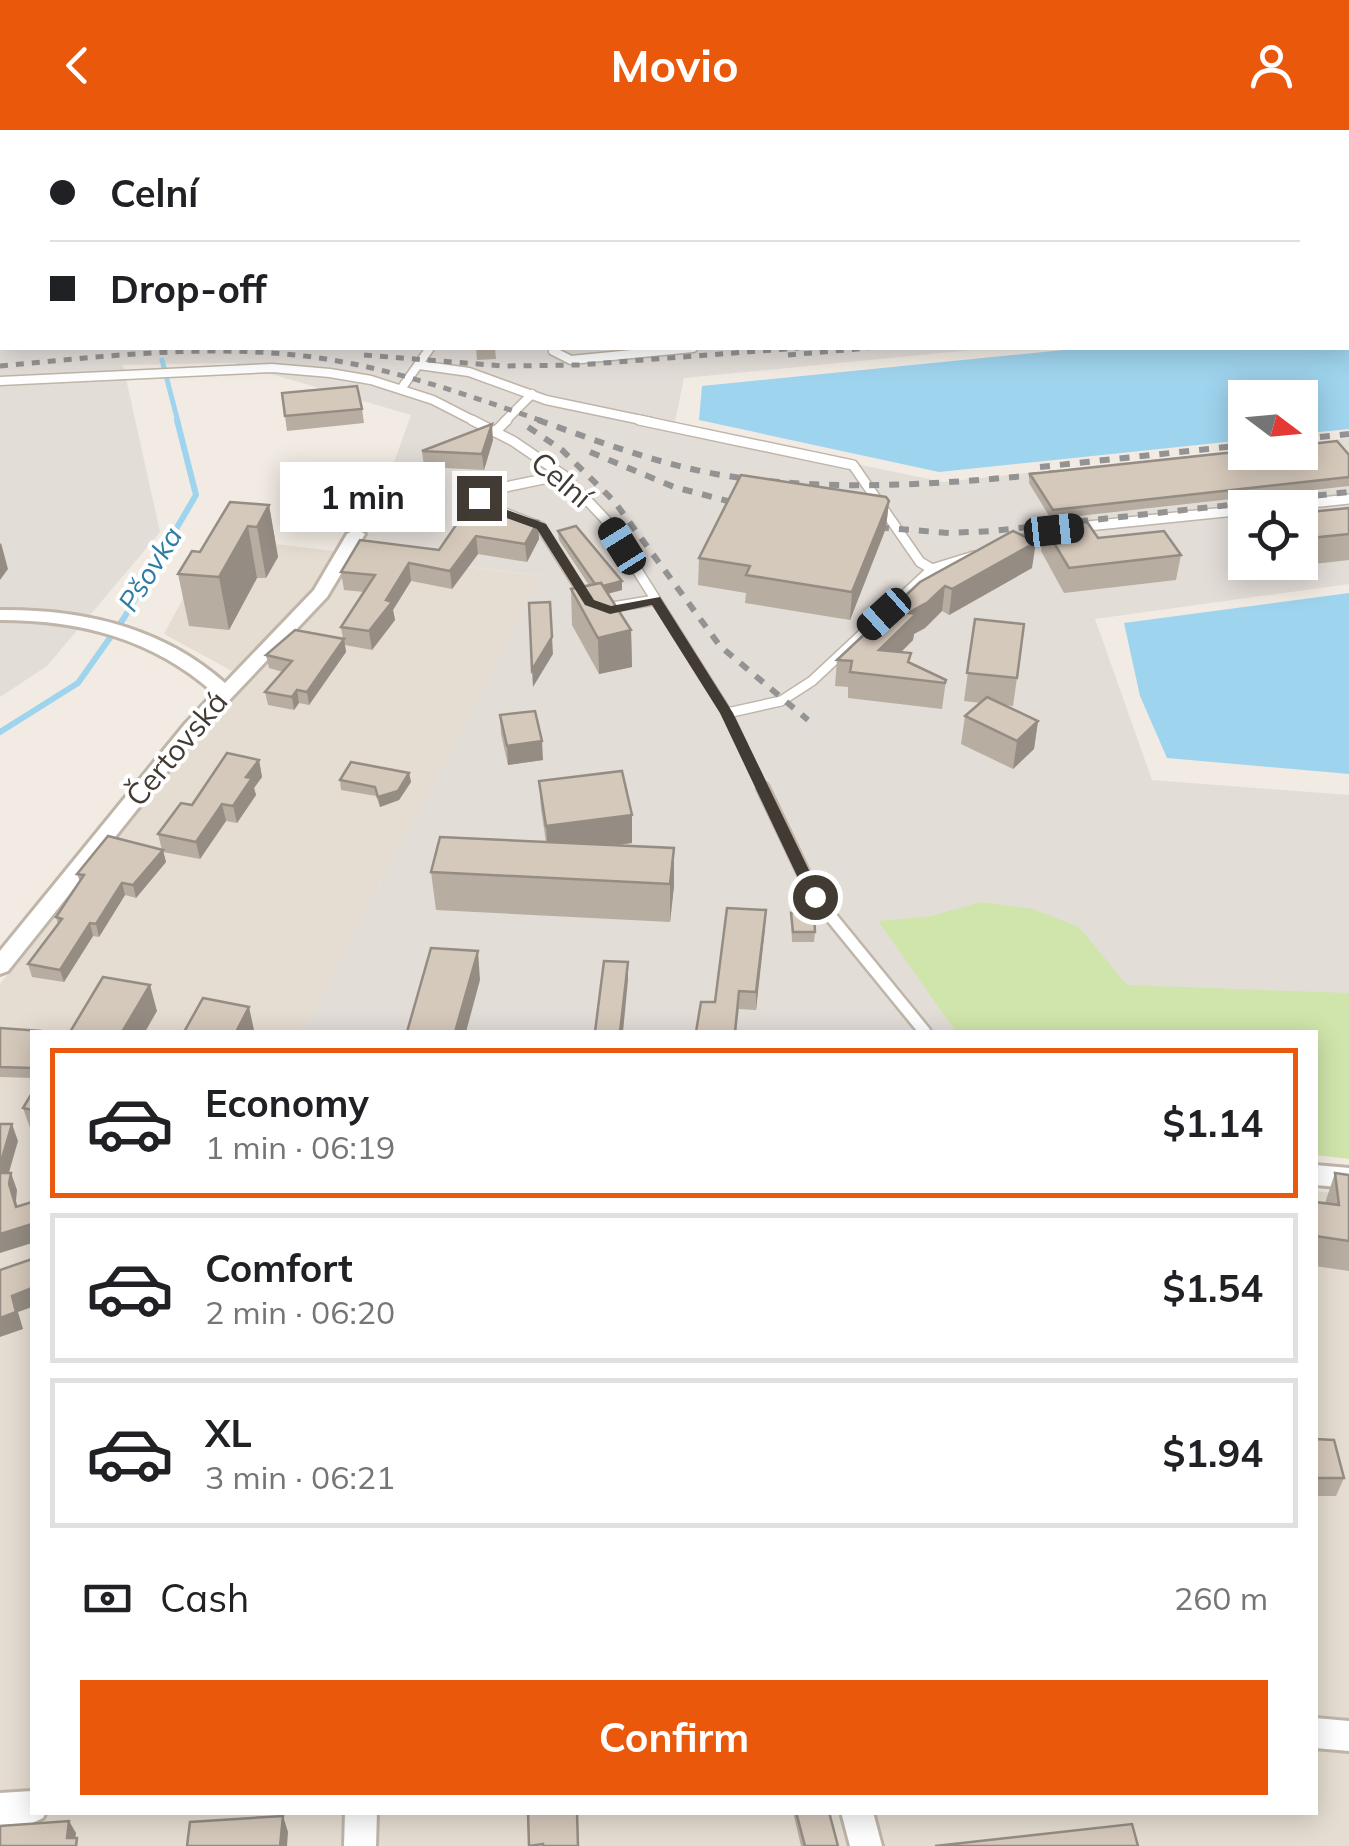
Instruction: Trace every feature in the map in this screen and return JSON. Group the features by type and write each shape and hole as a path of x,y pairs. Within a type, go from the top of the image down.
{"street":[{"name":"Čertovská","path":"0,966 224,692 321,593 356,534"},
{"path":"0,615 44,617 150,640 206,673 224,692"},
{"path":"1318,1175 1349,1178"},
{"path":"1318,1733 1349,1736"},
{"path":"0,1809 30,1807"},
{"path":"360,1846 361,1815"},
{"path":"858,1815 866,1846"}],"lane":[{"path":"400,389 429,350"},
{"path":"553,350 571,360 673,350"},
{"path":"420,365 469,372 532,394 854,464 920,562 932,569"},
{"name":"Celní","path":"0,381 302,370 371,380 433,400 563,475 605,519 726,713 815,897 923,1030"},
{"path":"494,432 532,394"},
{"path":"563,475 491,490 479,498 484,505 541,527 589,602 610,610 656,600"},
{"path":"1318,502 1349,499"},
{"path":"1002,546 1054,530 1228,512"},
{"path":"726,713 781,701 812,681 932,569 984,552"}],"shaded area":[{"path":"0,350 972,350 684,378 674,426 943,482 1228,452 1228,470 1318,470 1318,442 1349,438 1349,584 1095,619 1152,780 1349,795 1349,1153 1318,1043 1318,1030 303,1030 542,576 361,554 411,415 234,363 123,365 160,532 47,666 0,697"},
{"path":"216,537 542,576 303,1030 30,1030 30,1815 1318,1815 1318,1191 1349,1195 1349,1846 0,1846 0,984 245,678 164,634"}],"green space":[{"path":"981,902 1033,909 1079,927 1127,985 1349,993 1349,1159 1318,1155 1318,1030 955,1030 878,921 931,916"}],"water":[{"path":"1064,350 1349,350 1349,429 1318,432 1318,380 1228,380 1228,442 939,472 699,420 702,386"},
{"path":"1349,593 1349,774 1167,758 1140,696 1124,623"}],"building":[{"path":"357,386 362,409 285,416 282,393"},
{"path":"492,424 482,454 422,451"},
{"path":"1337,441 1349,455 1349,477 1053,510 1030,474 1228,453 1228,470 1318,470 1318,443"},
{"path":"741,475 886,497 889,501 852,592 746,575 750,566 699,558"},
{"path":"230,502 269,505 257,527 248,526 219,577 178,574 192,551 200,552"},
{"path":"1349,508 1349,534 1318,537 1318,511"},
{"path":"467,509 538,521 525,544 476,536 450,571 409,563 386,600 392,602 369,631 341,627 375,575 341,572 360,540 439,550"},
{"path":"1087,522 1098,538 1164,531 1181,555 1069,568 1044,526"},
{"path":"576,526 622,581 595,584 558,531"},
{"path":"1013,531 1036,542 952,589 945,586 908,613 916,614 879,650 911,653 908,662 946,680 945,683 850,672 852,661 837,660 920,582"},
{"path":"601,583 631,630 598,638 571,589"},
{"path":"550,602 552,637 532,670 529,603"},
{"path":"975,619 1024,624 1017,678 967,673"},
{"path":"295,630 344,639 307,692 297,690 292,697 265,692 292,661 266,655"},
{"path":"987,697 1038,721 1017,741 965,716"},
{"path":"535,711 542,741 507,746 500,715"},
{"path":"227,753 259,760 233,806 222,804 196,842 158,834 181,803 192,805"},
{"path":"351,762 409,773 398,791 378,797 375,787 340,780"},
{"path":"622,771 632,815 546,826 539,781"},
{"path":"108,836 163,850 133,885 122,883 60,970 28,964 62,919 56,917 84,875 77,874"},
{"path":"440,837 674,848 670,884 431,872"},
{"path":"727,908 766,910 756,992 739,991 735,1030 696,1030 701,1002 715,1002"},
{"path":"814,912 815,932 793,932 791,913"},
{"path":"431,948 478,951 456,1030 408,1030"},
{"path":"604,961 628,962 620,1030 595,1030"},
{"path":"103,977 150,985 123,1030 71,1030"},
{"path":"203,998 249,1007 237,1030 185,1030"},
{"path":"0,1028 30,1030 30,1068 0,1067"},
{"path":"0,1124 12,1124 0,1165"},
{"path":"0,1173 11,1173 9,1184 16,1207 30,1203 30,1225 0,1234"},
{"path":"1335,1173 1349,1175 1349,1241 1318,1236 1318,1202 1339,1205"},
{"path":"30,1260 30,1289 12,1296 16,1312 0,1318 0,1270"},
{"path":"1318,1439 1334,1440 1344,1478 1318,1478"},
{"path":"528,1815 577,1815 578,1846 529,1846"},
{"path":"797,1815 830,1815 838,1846 805,1846"},
{"path":"283,1816 280,1846 187,1846 190,1822"},
{"path":"69,1821 67,1838 77,1838 76,1846 0,1846 0,1826"},
{"path":"1132,1824 1138,1846 935,1846"}],"waterway":[{"name":"Pšovka","path":"162,360 178,422"},
{"name":"Pšovka","path":"0,732 78,683 124,618 196,495 177,420"}],"railway":[{"path":"364,355 504,366 578,365 773,350"},
{"path":"788,355 846,350"},
{"path":"0,366 163,352 285,354 382,370 545,422"},
{"path":"538,420 674,465 763,481 889,485 1056,473"},
{"path":"528,427 562,450 614,501 720,646 808,720"},
{"path":"1318,437 1349,434"},
{"path":"1040,467 1228,447"},
{"path":"590,452 674,487 755,508"},
{"path":"859,526 950,533 992,531 1349,492"}],"route":[{"path":"479,498 484,505 541,527 589,602 610,610 656,600 726,713 815,897"}]}
